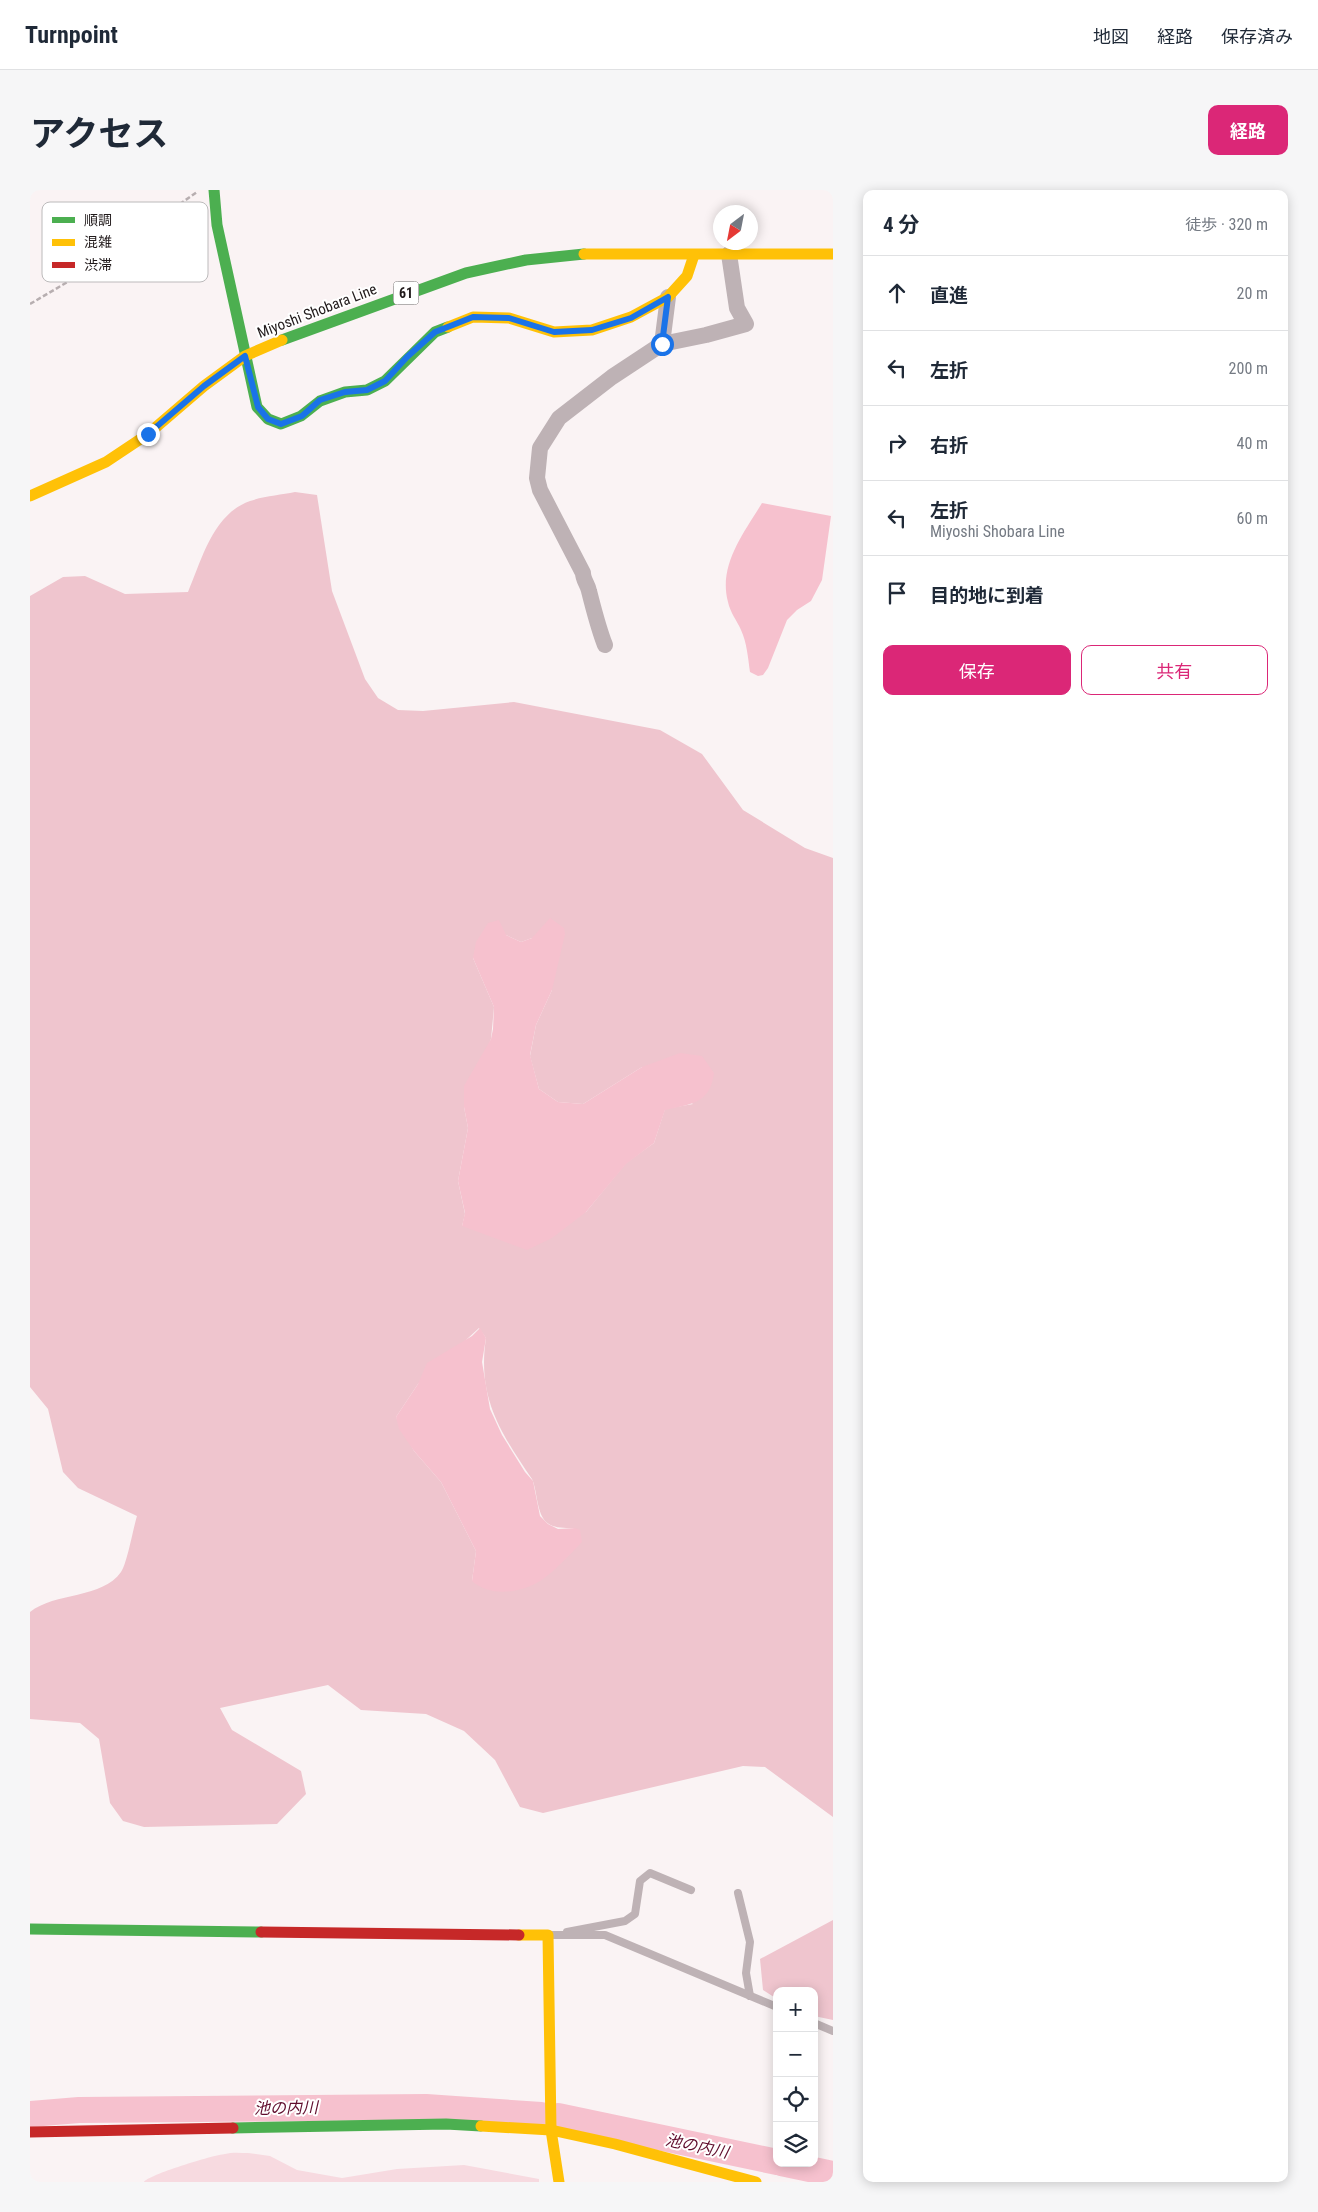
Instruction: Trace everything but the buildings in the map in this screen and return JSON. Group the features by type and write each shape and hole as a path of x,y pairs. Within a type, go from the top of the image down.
{"street":[{"path":"214,190 217,225 258,407 268,419 281,424 302,416 320,400 345,392 367,390 385,381 407,357 435,332 473,317 509,318 554,332 592,330 631,318 668,297 687,276 694,255"},
{"name":"Miyoshi Shobara Line","path":"30,496 106,462 148,434 204,386 245,356 300,332 466,273 526,260 582,254 833,254"},
{"path":"605,645 592,610 583,573 540,490 537,478 540,448 559,418 612,377 662,344 746,324 737,308 729,254"},
{"path":"662,344 668,297"},
{"path":"30,1929 548,1935 552,2130 559,2182"},
{"path":"30,2132 446,2124 552,2130 615,2144 756,2182"}],"lane":[{"path":"548,1935 625,1921 635,1914 640,1881 650,1873 691,1890"},
{"path":"738,1893 750,1942 746,1973 750,1996"},
{"path":"548,1935 605,1935 773,2005"},
{"path":"818,2025 833,2031"}],"path":[{"path":"182,202 199,190"},
{"path":"30,304 67,282"}],"shaded area":[{"path":"295,492 317,495 332,591 365,679 378,698 398,710 423,711 514,702 660,730 702,754 743,810 805,848 833,858 833,1817 765,1767 743,1766 543,1813 520,1807 495,1760 464,1731 426,1714 361,1710 328,1685 220,1708 232,1730 301,1771 306,1794 277,1824 144,1827 123,1821 110,1803 99,1739 80,1723 30,1719 30,1612 52,1601 90,1591 113,1581 123,1568 137,1516 78,1488 63,1472 48,1409 30,1387 30,596 63,577 85,576 125,594 188,592 210,539 227,516 237,507 250,501","holes":["506,935 521,942 532,938 552,990 536,1025 530,1056 539,1089 558,1102 583,1104 642,1067 693,1104 665,1109 654,1143 626,1163 586,1212 462,1226 465,1214 458,1181 468,1128 464,1107 491,1039 494,1007 473,958","479,1328 486,1338 484,1359 488,1396 501,1429 532,1479 540,1511 546,1522 551,1525 575,1528 472,1581 476,1551 441,1482 414,1451 396,1417 418,1384"]},
{"path":"762,503 831,516 822,580 811,601 797,610 787,620 768,668 763,675 758,676 750,672 745,640 729,606 726,588 727,575 734,550"},
{"path":"550,918 564,928 565,934 552,990 536,1025 530,1055 539,1089 558,1102 583,1104 642,1067 680,1053 702,1056 714,1073 712,1083 704,1097 691,1104 665,1110 654,1143 626,1164 586,1212 552,1238 527,1250 462,1226 465,1213 458,1181 468,1128 464,1107 464,1086 491,1039 493,1029 494,1007 473,958 476,942 488,923 499,920 506,935 521,942 532,938"},
{"path":"480,1328 486,1338 482,1362 490,1409 502,1435 525,1472 533,1481 540,1516 548,1524 558,1529 575,1528 580,1530 582,1542 543,1579 526,1588 507,1592 488,1590 472,1581 476,1551 441,1482 414,1451 399,1429 396,1417 418,1384 427,1363 472,1336"},
{"path":"833,1920 833,2020 818,2017 818,1987 773,1987 773,1996 763,1990 760,1959"},
{"path":"248,2153 270,2156 297,2170 342,2178 397,2169 464,2165 539,2179 539,2182 144,2182 168,2170 218,2155"}],"waterway":[{"name":"池の内川","path":"30,2114 79,2110 426,2107 541,2115"},
{"name":"池の内川","path":"558,2116 773,2161"},
{"name":"池の内川","path":"800,2167 833,2174"}],"traffic: fast":[{"path":"214,190 217,225 257,407 268,419 281,424 301,416 320,401 345,392 367,390 385,381 435,332 448,327"},
{"path":"282,340 466,273 526,260 584,254"},
{"path":"30,1929 261,1932"},
{"path":"233,2128 446,2124 481,2126"}],"traffic: slow":[{"path":"584,254 833,254"},
{"path":"448,327 473,317 509,318 554,332 592,330 631,317 668,297 687,276 694,255"},
{"path":"30,496 106,462 148,434 204,386 245,356 282,340"},
{"path":"519,1935 548,1935 551,2130 559,2182"},
{"path":"481,2126 551,2130 615,2144 756,2182"}],"traffic: jam":[{"path":"261,1932 519,1935"},
{"path":"30,2132 233,2128"}],"route":[{"path":"148,434 204,386 245,356 258,407 268,419 281,424 302,416 320,400 345,392 367,390 385,381 407,357 435,332 473,317 509,318 554,332 592,330 631,318 668,297 662,344"}]}
